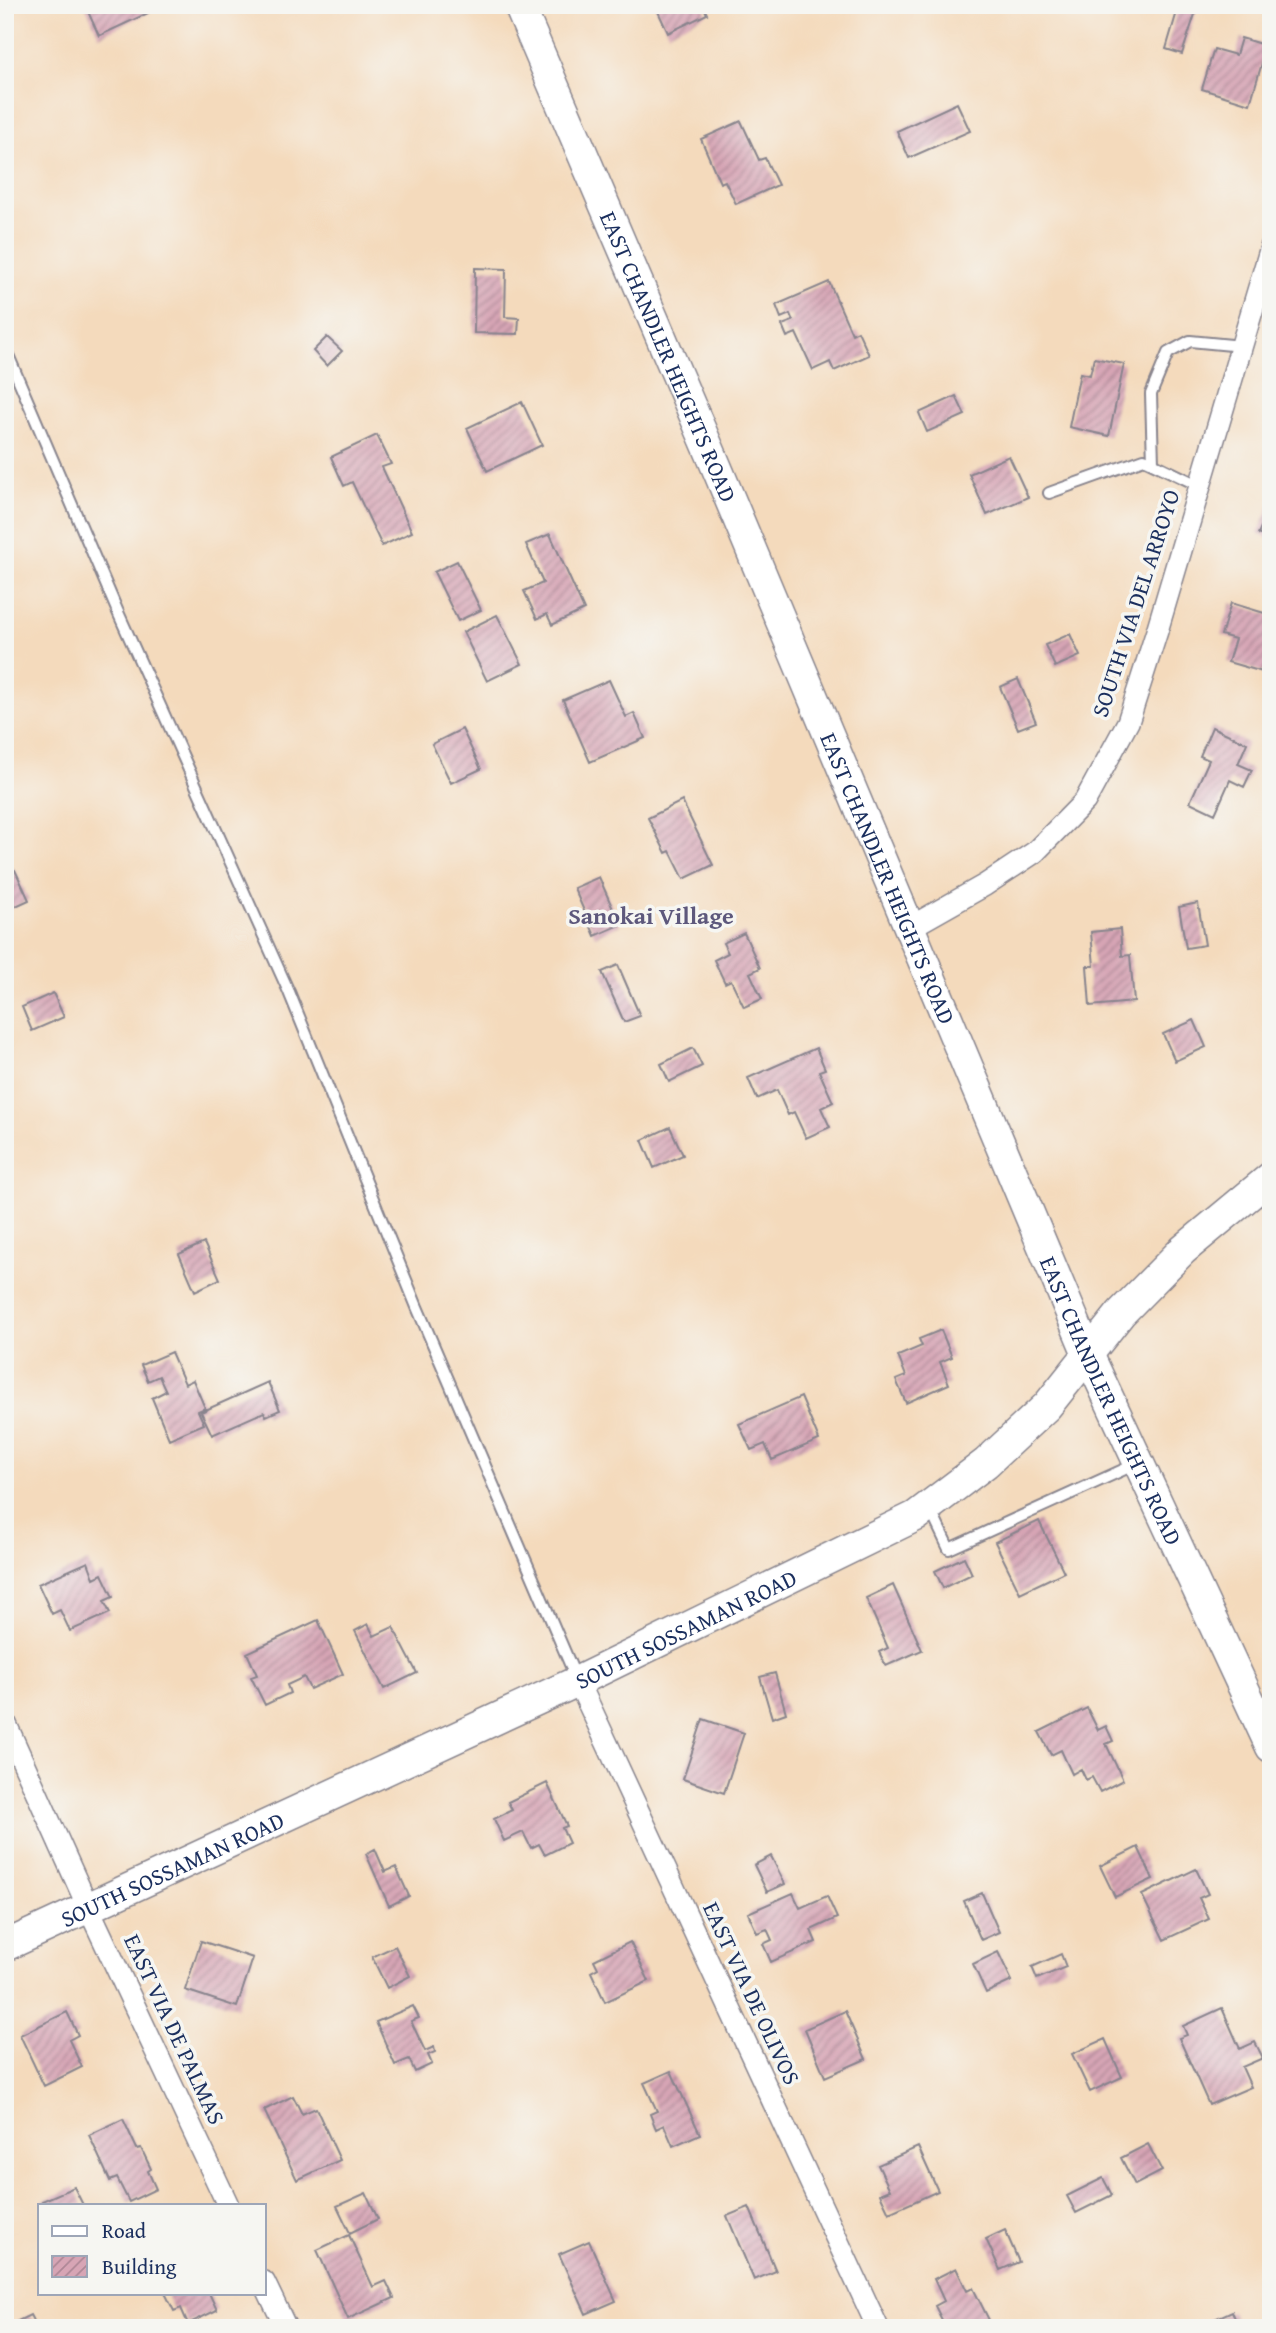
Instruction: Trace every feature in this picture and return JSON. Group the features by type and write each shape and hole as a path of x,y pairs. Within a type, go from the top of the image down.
{"main road":[{"name":"EAST CHANDLER HEIGHTS ROAD","path":"519,5 711,454 1088,1354 1271,1747"},
{"name":"SOUTH SOSSAMAN ROAD","path":"5,1946 578,1681 896,1528 929,1507 986,1463 1047,1406 1121,1313 1183,1250 1271,1177"}],"street":[{"name":"SOUTH VIA DEL ARROYO","path":"909,928 985,885 1035,852 1085,801 1128,722 1271,247"},
{"name":"EAST VIA DE OLIVOS","path":"578,1681 878,2328"},
{"name":"EAST VIA DE PALMAS","path":"5,1722 88,1907 228,2204"},
{"path":"266,2286 286,2328"}],"lane":[{"path":"1153,463 1151,394 1168,353 1190,341 1242,346"},
{"path":"5,348 117,610 289,992 417,1307 578,1681"},
{"path":"1049,493 1144,459 1200,486"},
{"path":"929,1507 949,1549 1139,1463"}],"building":[{"path":"85,5 144,5 148,13 99,36"},
{"path":"655,5 703,5 707,14 668,33"},
{"path":"1179,5 1198,5 1182,54 1166,49"},
{"path":"1241,38 1267,46 1250,104 1202,89 1214,49 1236,55"},
{"path":"957,103 970,131 909,158 897,131"},
{"path":"741,121 759,160 765,158 778,185 736,204 725,181 720,183 701,139"},
{"path":"475,268 506,269 505,317 519,318 518,334 474,333"},
{"path":"829,282 852,334 858,331 869,355 834,371 830,362 813,370 796,333 787,337 782,325 793,321 790,314 781,318 776,305"},
{"path":"327,337 342,351 327,366 313,351"},
{"path":"1094,358 1124,364 1109,436 1069,427 1080,373 1090,375"},
{"path":"956,396 965,415 927,432 919,413"},
{"path":"522,402 542,445 487,471 467,428"},
{"path":"377,435 391,464 382,467 412,532 382,546 352,482 344,486 331,457"},
{"path":"1009,456 1028,497 987,515 969,474"},
{"path":"1271,504 1271,539 1258,534"},
{"path":"550,534 584,610 552,625 547,614 537,619 524,591 543,583 526,544"},
{"path":"457,561 481,610 458,621 434,572"},
{"path":"1231,603 1271,615 1271,656 1266,673 1228,662 1235,639 1221,635"},
{"path":"497,615 522,664 487,681 463,632"},
{"path":"1070,634 1080,656 1055,667 1045,645"},
{"path":"1018,679 1036,722 1018,729 1000,687"},
{"path":"609,680 626,717 634,713 645,738 590,762 563,700"},
{"path":"1212,727 1247,743 1238,764 1252,770 1244,787 1230,780 1215,814 1190,802 1209,760 1200,756"},
{"path":"462,729 481,769 451,783 432,744"},
{"path":"682,801 713,865 684,879 670,851 666,853 648,818"},
{"path":"15,870 29,900 5,911 5,874"},
{"path":"599,877 620,925 595,936 574,888"},
{"path":"1198,903 1205,945 1186,948 1179,907"},
{"path":"1120,929 1122,956 1130,955 1134,1002 1090,1006 1087,966 1094,966 1091,932"},
{"path":"744,933 760,968 750,973 762,999 744,1007 731,980 725,983 714,960 728,953 723,943"},
{"path":"618,965 640,1016 624,1022 602,972"},
{"path":"53,993 64,1017 32,1031 22,1007"},
{"path":"1194,1020 1206,1047 1175,1061 1163,1034"},
{"path":"693,1048 702,1066 669,1082 661,1064"},
{"path":"816,1048 825,1069 819,1071 833,1102 821,1108 830,1127 806,1138 794,1112 788,1115 777,1090 757,1099 748,1078"},
{"path":"670,1127 683,1155 654,1168 642,1140"},
{"path":"204,1243 220,1279 195,1291 179,1254"},
{"path":"941,1330 952,1357 940,1362 949,1384 906,1403 896,1380 906,1376 898,1356 922,1346 919,1339"},
{"path":"171,1352 185,1384 193,1380 205,1408 198,1411 204,1424 169,1439 152,1398 166,1391 159,1376 148,1381 141,1365"},
{"path":"268,1382 280,1410 266,1416 264,1412 212,1435 201,1412"},
{"path":"801,1397 819,1440 772,1460 765,1444 751,1450 739,1424"},
{"path":"1039,1521 1064,1572 1020,1593 995,1542"},
{"path":"964,1557 972,1574 943,1588 935,1571"},
{"path":"88,1562 94,1578 102,1574 113,1597 104,1601 110,1613 70,1631 60,1610 52,1614 38,1584"},
{"path":"893,1585 922,1650 886,1666 879,1652 888,1648 866,1598"},
{"path":"318,1620 343,1674 310,1689 304,1677 287,1685 290,1693 265,1705 251,1677 257,1675 247,1653"},
{"path":"368,1624 374,1636 393,1627 417,1673 384,1689 355,1631"},
{"path":"775,1673 786,1713 772,1718 760,1677"},
{"path":"1087,1708 1098,1730 1106,1726 1113,1741 1106,1744 1123,1780 1100,1792 1092,1777 1086,1780 1081,1769 1072,1774 1061,1750 1051,1755 1039,1732"},
{"path":"703,1719 744,1733 724,1793 683,1779"},
{"path":"547,1783 567,1826 562,1828 569,1843 545,1855 539,1844 531,1848 523,1832 504,1841 494,1819 512,1810 508,1802"},
{"path":"1138,1847 1153,1879 1115,1897 1100,1866"},
{"path":"375,1849 385,1872 396,1867 409,1896 389,1906 366,1854"},
{"path":"771,1856 785,1884 767,1892 754,1865"},
{"path":"1196,1869 1208,1894 1199,1898 1209,1919 1164,1940 1142,1895"},
{"path":"793,1893 800,1908 827,1896 837,1918 811,1930 816,1942 771,1962 763,1944 772,1940 767,1929 757,1933 748,1913"},
{"path":"982,1893 999,1932 981,1940 964,1901"},
{"path":"201,1941 253,1958 237,2007 185,1990"},
{"path":"630,1942 649,1981 605,2002 591,1972 598,1968 594,1960"},
{"path":"395,1946 410,1976 387,1988 372,1957"},
{"path":"998,1952 1012,1981 986,1993 973,1964"},
{"path":"1061,1954 1066,1967 1037,1979 1032,1967"},
{"path":"413,2006 419,2018 411,2021 425,2051 434,2047 435,2052 428,2055 432,2064 415,2072 409,2059 395,2065 376,2022"},
{"path":"1222,2008 1240,2049 1255,2042 1263,2058 1242,2067 1251,2087 1209,2105 1179,2038 1187,2035 1183,2026"},
{"path":"845,2011 866,2059 825,2077 805,2029"},
{"path":"67,2012 78,2035 69,2040 82,2067 44,2086 20,2035"},
{"path":"1105,2039 1122,2077 1090,2092 1072,2054"},
{"path":"671,2071 700,2134 673,2146 664,2125 656,2129 650,2114 657,2111 644,2083"},
{"path":"293,2096 302,2114 316,2108 340,2160 297,2180 264,2110"},
{"path":"123,2119 137,2149 141,2148 151,2169 148,2171 156,2189 129,2202 117,2178 110,2181 89,2135"},
{"path":"1148,2144 1162,2171 1135,2185 1121,2158"},
{"path":"918,2147 938,2191 889,2213 880,2194 890,2190 878,2165"},
{"path":"1103,2178 1112,2195 1076,2213 1067,2196"},
{"path":"74,2187 82,2204 44,2204 42,2201"},
{"path":"366,2193 378,2219 350,2233 337,2206"},
{"path":"749,2207 776,2271 754,2280 727,2216"},
{"path":"1005,2230 1019,2262 1000,2270 986,2239"},
{"path":"349,2235 373,2287 386,2281 394,2298 348,2319 317,2250"},
{"path":"589,2241 616,2301 586,2314 559,2254"},
{"path":"956,2268 967,2291 973,2288 993,2328 946,2328 935,2306 944,2301 934,2279"},
{"path":"166,2294 209,2294 217,2310 188,2324 181,2308 174,2311"},
{"path":"1232,2311 1239,2328 1195,2328"},
{"path":"30,2315 37,2328 14,2328 12,2324"}],"district":[{"name":"Sanokai Village","path":"651,915"}]}
